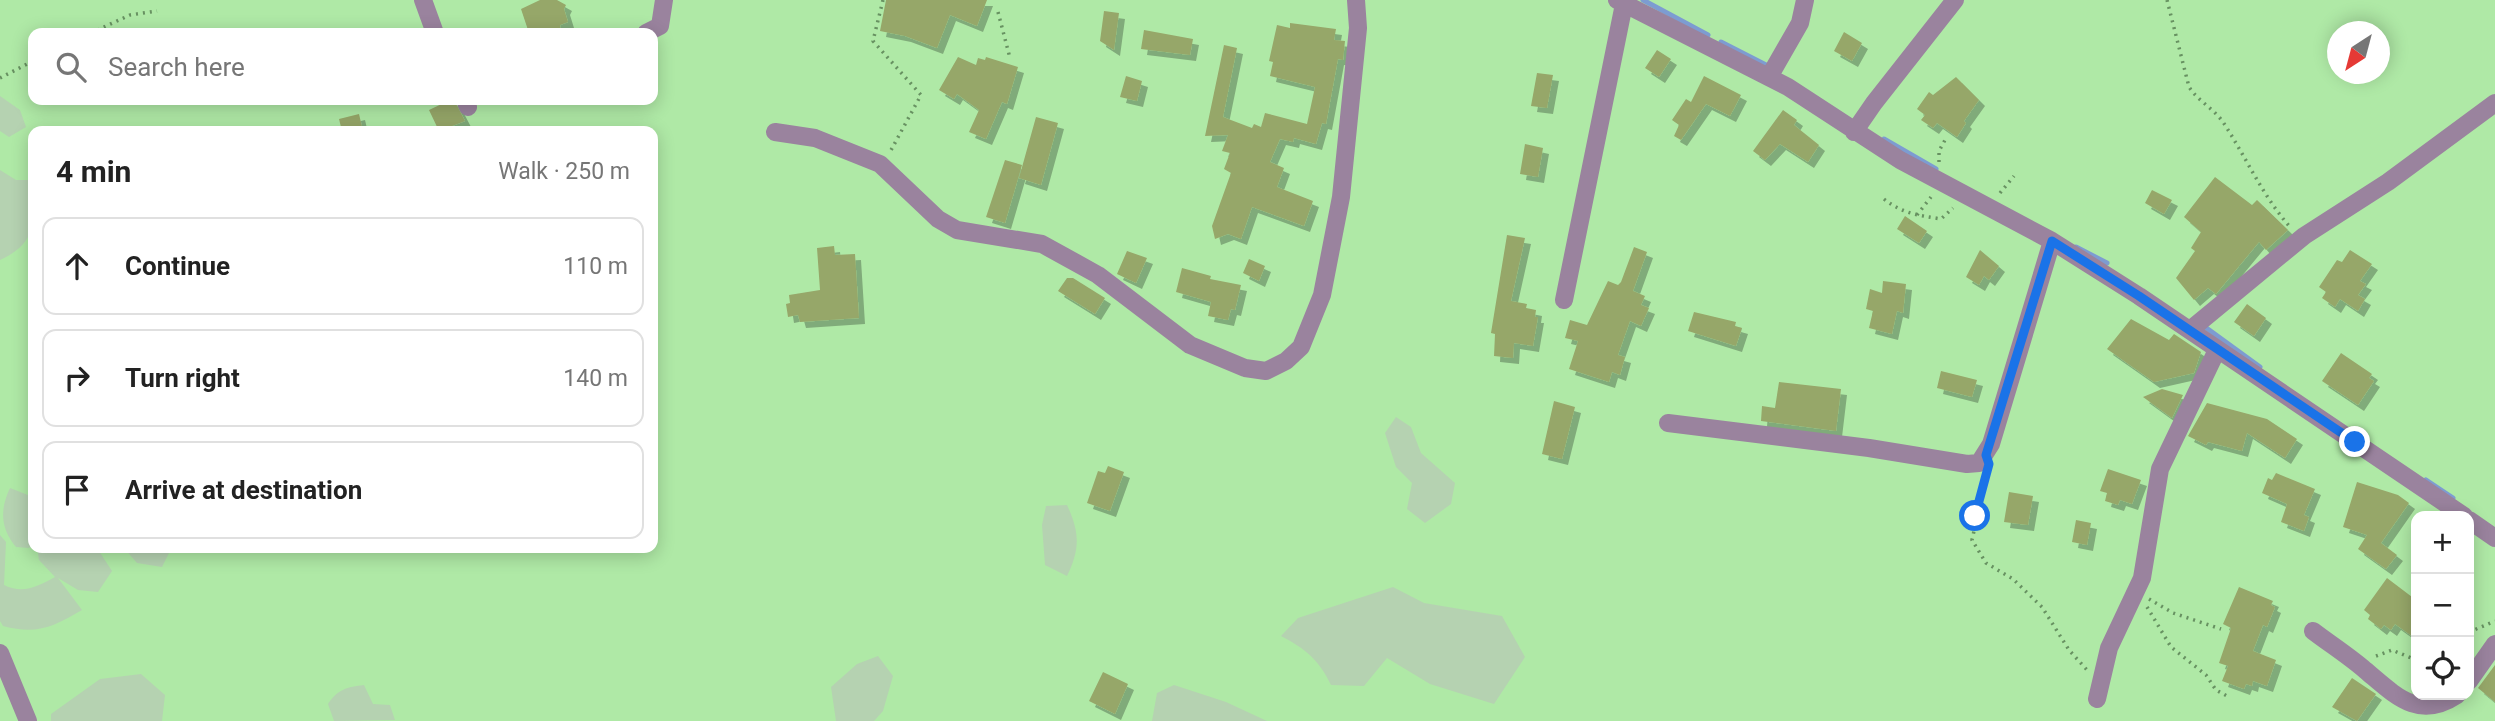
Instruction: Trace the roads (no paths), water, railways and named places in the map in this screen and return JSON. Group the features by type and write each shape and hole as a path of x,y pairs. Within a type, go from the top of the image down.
{"street":[{"path":"423,0 433,28"},
{"path":"656,28 660,26 664,0"},
{"path":"775,132 815,138 880,164 938,219 957,230 1042,244 1098,275 1190,345 1245,368 1266,371 1286,361 1301,347 1322,295 1341,197 1358,28 1356,0"},
{"path":"1769,77 1800,23 1805,0"},
{"path":"1854,132 1955,0"},
{"path":"1564,300 1621,2 1769,77 1854,132 1938,174 1969,197 2052,241 2190,330 2457,511"},
{"path":"2190,330 2300,239 2397,175 2495,103"},
{"path":"1668,423 1869,448 1967,464 1979,463 1986,455 2052,241"},
{"path":"2097,699 2109,648 2142,578 2160,469 2217,350"},
{"path":"2474,523 2495,538"},
{"path":"2313,631 2364,669 2399,700 2422,708 2442,706 2450,700"},
{"path":"2474,674 2495,644"},
{"path":"0,653 28,721"}],"waterway":[{"path":"1643,0 1708,35"},
{"path":"1721,42 1768,66"},
{"path":"1884,139 1936,169"},
{"path":"2076,247 2107,263"},
{"path":"2205,327 2260,367"},
{"path":"2426,480 2453,498"}]}
